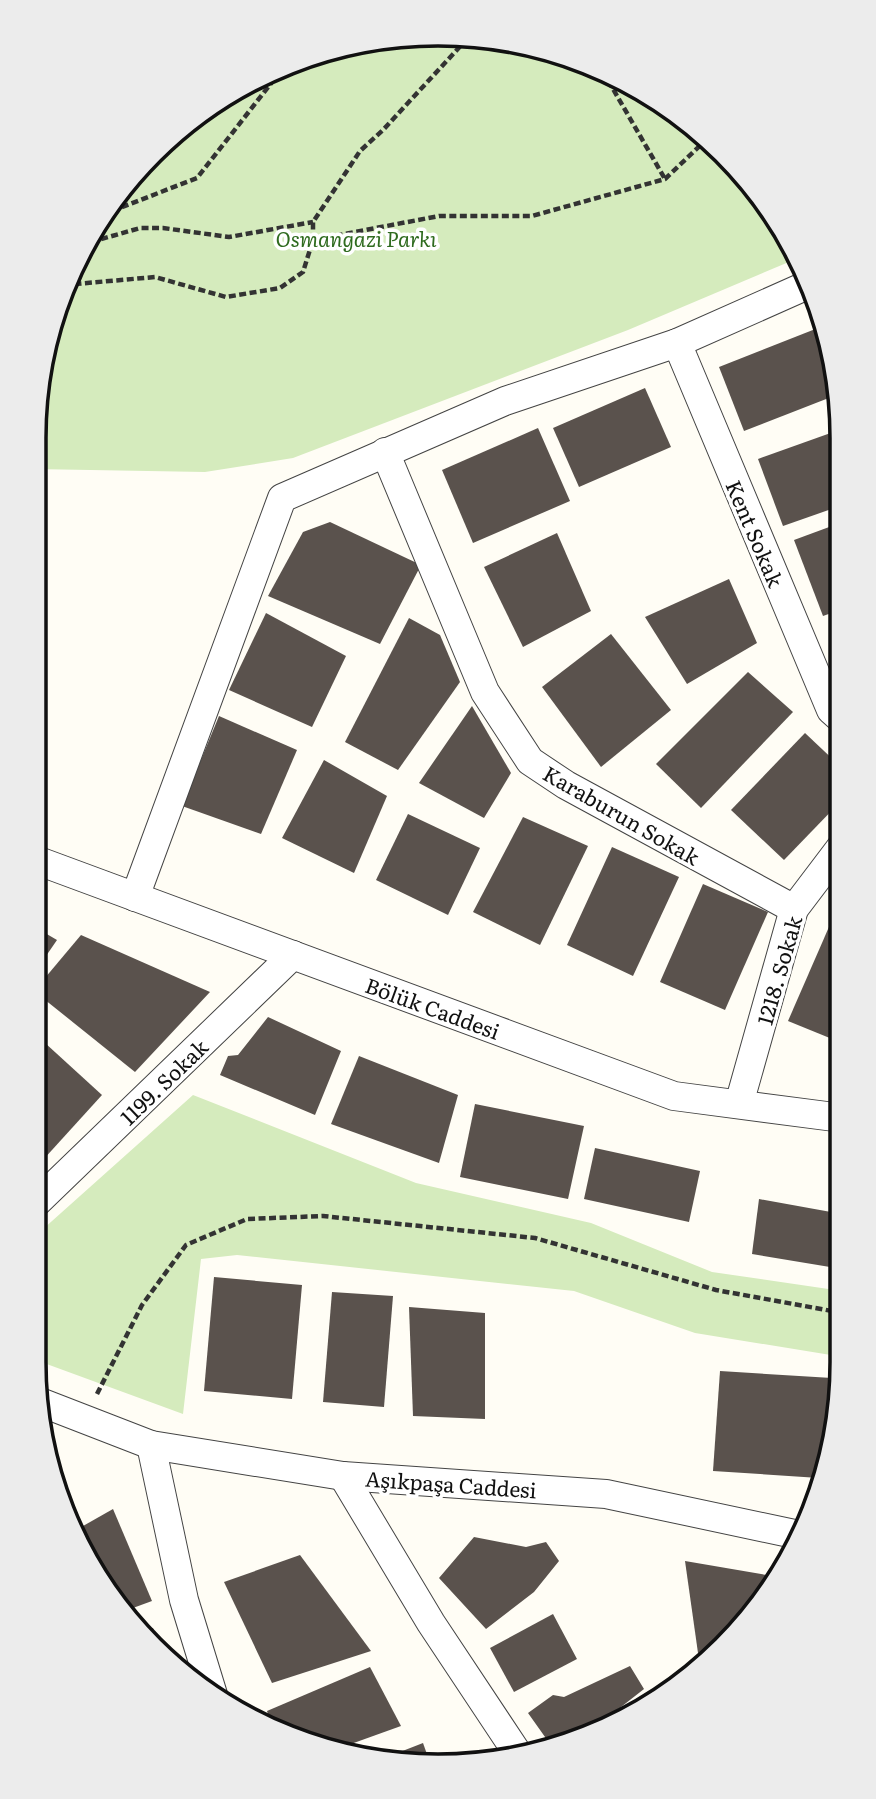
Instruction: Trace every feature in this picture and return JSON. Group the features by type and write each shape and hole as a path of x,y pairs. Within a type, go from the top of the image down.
{"street":[{"path":"135,897 282,498 505,401 677,343 801,288"},
{"name":"Kent Sokak","path":"677,343 830,708"},
{"name":"Karaburun Sokak","path":"385,452 485,692 530,761 566,785 794,909"},
{"name":"1218. Sokak","path":"739,1104 794,909 830,861"},
{"name":"Bölük Caddesi","path":"46,864 674,1096 830,1116"},
{"name":"1199. Sokak","path":"46,1193 293,955"},
{"path":"48,1405 151,1445 343,1476"},
{"path":"151,1445 184,1600 208,1678"},
{"name":"Aşıkpaşa Caddesi","path":"343,1476 606,1494 791,1533"},
{"name":"Aşıkpaşa Caddesi","path":"343,1476 431,1623 513,1746"}],"path":[{"path":"77,284 155,277 226,297 280,288 303,272 313,240 313,222 360,151 461,46"},
{"path":"120,209 197,178 272,82"},
{"path":"611,86 665,179"},
{"path":"313,240 439,216 532,216 665,179 700,146"},
{"path":"99,240 140,228 163,228 229,237 313,222"},
{"path":"84,1419 142,1305 186,1245 247,1219 323,1216 535,1238 716,1290 830,1311"}],"green space":[{"name":"Osmangazi Parkı","path":"464,46 515,53 588,75 656,112 716,160 749,199 789,262 628,330 293,458 205,472 46,469 46,412 59,336 75,288 98,242 127,199 160,160 199,127 242,98 312,66 387,49"},
{"path":"193,1095 416,1183 591,1223 712,1272 830,1289 830,1355 695,1333 574,1291 237,1255 201,1259 183,1414 46,1364 46,1226"}],"building":[{"path":"815,329 828,398 744,431 719,367"},
{"path":"645,388 671,447 579,487 553,428"},
{"path":"538,428 570,501 473,543 442,470"},
{"path":"830,433 830,510 783,526 758,459"},
{"path":"330,522 421,565 380,644 268,596 303,532"},
{"path":"830,527 830,614 823,616 794,540"},
{"path":"557,533 591,611 523,647 484,567"},
{"path":"729,579 757,643 687,684 645,617"},
{"path":"266,613 346,656 312,727 229,690"},
{"path":"409,618 440,635 460,682 398,770 345,742"},
{"path":"611,634 671,710 601,767 542,687"},
{"path":"748,672 793,712 701,808 656,764"},
{"path":"472,706 511,773 484,818 419,783"},
{"path":"219,716 297,750 261,834 182,806"},
{"path":"805,733 830,757 830,812 784,860 731,810"},
{"path":"324,760 387,796 354,873 282,838"},
{"path":"408,814 480,848 448,915 376,880"},
{"path":"523,817 588,846 540,945 473,912"},
{"path":"612,847 679,877 633,976 567,945"},
{"path":"703,884 768,912 725,1010 660,982"},
{"path":"830,925 830,1038 788,1021"},
{"path":"46,934 57,940 46,956"},
{"path":"81,935 210,992 135,1072 46,1001 46,977"},
{"path":"268,1017 341,1051 315,1115 220,1075 228,1056 238,1055"},
{"path":"46,1044 102,1095 46,1157"},
{"path":"359,1056 458,1095 439,1163 331,1124"},
{"path":"475,1104 584,1126 568,1199 460,1177"},
{"path":"595,1148 700,1171 689,1222 584,1199"},
{"path":"759,1199 830,1212 830,1267 752,1254"},
{"path":"214,1277 302,1285 292,1399 204,1391"},
{"path":"332,1292 393,1296 384,1407 323,1402"},
{"path":"409,1307 485,1313 485,1419 413,1416"},
{"path":"720,1371 830,1378 823,1438 813,1478 713,1471"},
{"path":"113,1509 152,1601 133,1608 98,1557 82,1527"},
{"path":"474,1537 526,1547 546,1542 559,1561 534,1592 486,1629 439,1578"},
{"path":"300,1555 371,1651 272,1683 224,1582"},
{"path":"685,1561 767,1575 733,1620 716,1639 698,1653"},
{"path":"553,1614 577,1659 514,1692 490,1648"},
{"path":"630,1666 644,1689 612,1713 546,1738 528,1713 553,1695 564,1697"},
{"path":"370,1667 401,1726 352,1744 288,1724 268,1715 267,1711"},
{"path":"423,1743 427,1754 412,1753 401,1752"}]}
